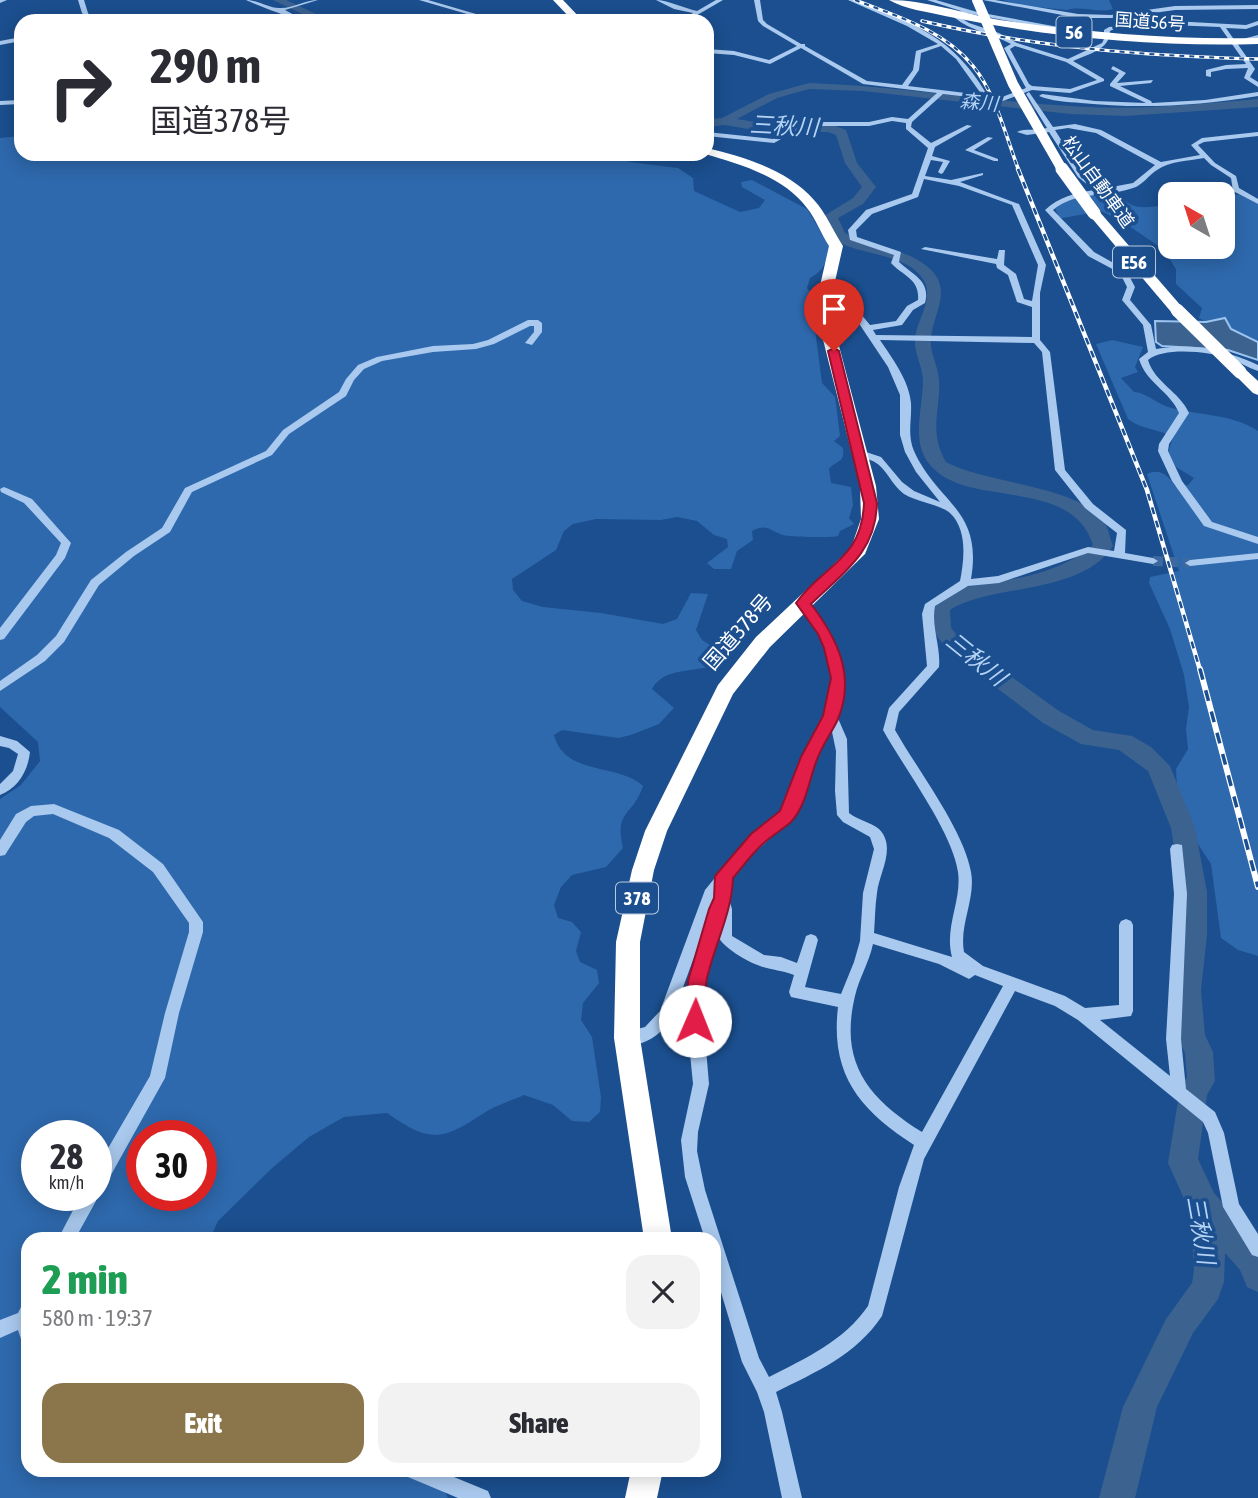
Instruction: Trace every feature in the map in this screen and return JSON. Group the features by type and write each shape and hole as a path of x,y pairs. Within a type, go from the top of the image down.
{"highway":[{"path":"558,0 571,14"},
{"name":"国道56号","path":"896,0 915,6 1102,36 1179,43 1258,39"},
{"name":"松山自動車道","path":"974,2 1036,127 1076,190 1177,310 1258,390"},
{"name":"国道378号","path":"657,1232 627,1038 628,942 643,870 656,831 725,690 763,642 859,550 866,534 871,503 822,308 826,280 836,246 809,201 792,187 757,168 714,153"},
{"path":"641,1498 646,1477"}],"street":[{"path":"249,0 288,14"},
{"path":"280,10 315,0"},
{"path":"422,0 472,14"},
{"path":"659,0 676,8 699,13 720,0"},
{"path":"757,0 762,22 859,81 939,94 999,99 1028,92 1081,88 1102,80 1068,61 963,23 961,14 945,3"},
{"path":"851,0 906,23 944,45 968,65 983,93"},
{"path":"930,0 945,3 974,2"},
{"path":"986,0 1074,16 1158,16 1170,23"},
{"path":"684,1 706,9"},
{"path":"231,7 231,14"},
{"path":"1111,17 1169,8 1258,7"},
{"path":"1202,8 1205,24"},
{"path":"1068,61 1100,47 1102,36 1111,28 1170,23 1246,27 1258,23"},
{"path":"1222,26 1253,68"},
{"path":"1015,44 1007,48 1035,106 1080,176 1098,190"},
{"path":"714,53 734,53 770,62 803,45"},
{"path":"904,87 916,70 918,52 944,45"},
{"path":"938,55 944,45"},
{"path":"1112,85 1123,73 1113,68"},
{"path":"1209,76 1208,71 1216,69 1253,68"},
{"path":"1253,68 1247,78 1258,85"},
{"path":"1112,85 1151,82"},
{"path":"1112,85 1153,104"},
{"path":"1081,88 1119,104"},
{"path":"1028,92 1119,104 1153,104 1186,98 1258,94"},
{"path":"931,146 908,128 909,121 939,94"},
{"path":"714,135 769,142 808,124 869,124 892,119 909,121"},
{"path":"931,146 969,126"},
{"path":"1020,132 1034,134 1064,126 1081,128 1121,141 1138,154 1161,165"},
{"path":"959,131 988,139 968,149 996,160"},
{"path":"1034,144 1051,131"},
{"path":"1258,134 1195,143 1195,147 1234,177 1236,189 1258,202"},
{"path":"870,332 899,323 909,308 922,301 924,290 919,279 896,258 853,238 852,230 869,212 915,195 931,146"},
{"path":"1152,351 1147,325 1126,300 1129,280 1116,267 1091,254 1050,214 1051,207 1098,190 1134,185 1161,165 1206,156"},
{"path":"929,158 947,161 941,173"},
{"path":"953,182 981,174"},
{"path":"922,177 953,182 1015,204 1042,265 1035,305 1036,340"},
{"path":"925,249 999,262 1012,274 1020,300 1035,305"},
{"path":"999,262 1002,252"},
{"path":"826,280 836,284 837,301 854,312 870,332 905,391 903,438 928,483 956,512 964,528 969,553 965,583"},
{"path":"0,687 41,658 61,639 95,583 130,554 166,530 188,490 269,453 286,432 343,394 350,379 360,368 380,359 433,349 473,346 498,339 528,323 538,323 538,332 529,343"},
{"path":"870,332 1036,340 1043,345 1048,361 1046,368 1060,470 1089,506 1122,531 1119,550 1122,557"},
{"path":"1258,368 1234,357 1204,351 1152,351 1143,359 1148,374 1181,404 1184,413 1163,451 1177,481 1208,524 1258,541"},
{"path":"860,453 872,455 883,462 903,489 956,512"},
{"path":"0,636 61,556 66,543 29,501 4,490"},
{"path":"1153,561 1088,550 999,579 965,583 930,604 928,614 933,667 893,712 889,730 962,860 965,885 955,933 958,955 965,963 987,974 1060,1001 1083,1015 1209,1117 1216,1133 1231,1206 1258,1249"},
{"path":"1190,563 1258,556"},
{"path":"627,1038 641,1037 650,1032 658,1027 666,1015 704,908 724,876 757,839 786,816 794,803 809,757 831,716 838,678 837,663 825,632 803,603"},
{"path":"831,716 837,724 843,766 843,815 870,830 880,842 880,854 869,894 867,937 846,1002 844,1030 847,1060 858,1089 885,1117 924,1142"},
{"path":"0,741 13,744 24,752 23,763 16,777 0,790"},
{"path":"0,851 21,818 31,811 54,809 114,834 158,868 196,922 196,932 172,1013 158,1077 112,1157"},
{"path":"1177,849 1181,932 1174,1035 1183,1094"},
{"path":"712,1232 690,1161 689,1139 697,1110 701,1078 696,1048 695,994 700,967 723,899 724,876"},
{"path":"723,899 726,906 723,934 726,940 762,961 781,963 800,971"},
{"path":"1083,1015 1126,1011 1126,925"},
{"path":"867,937 943,959 975,976 987,974"},
{"path":"811,940 796,992 846,1002"},
{"path":"765,1388 837,1350 866,1328 876,1310 906,1187 924,1142 1011,985"},
{"path":"70,1232 81,1211"},
{"path":"721,1263 751,1362 765,1388 792,1498"},
{"path":"0,1329 21,1324"},
{"path":"432,1477 481,1498"}],"shaded area":[{"path":"1003,0 1109,0 1113,9 1067,10 1017,5"},
{"path":"14,137 14,161 627,161 678,168 693,178 694,191 740,212 759,208 765,200 742,187 741,182 752,180 807,209 830,247 824,266 810,278 807,288 810,292 822,383 835,397 840,436 834,441 843,448 841,459 829,469 831,483 851,487 853,505 849,518 854,524 840,531 838,536 828,537 787,536 765,528 757,529 752,531 753,540 737,551 731,569 714,569 707,563 728,547 727,539 714,535 697,521 677,517 661,520 596,519 573,524 564,531 556,550 512,579 513,590 522,601 543,607 601,613 663,624 677,619 691,593 708,594 696,630 702,640 723,653 719,663 673,673 658,681 652,689 674,708 659,724 618,738 562,730 554,735 560,748 569,757 633,779 643,786 623,819 623,848 606,867 572,875 561,887 554,905 558,918 572,922 581,932 576,951 580,962 597,970 599,983 583,1003 581,1020 592,1037 601,1097 600,1112 589,1122 572,1121 553,1105 524,1095 493,1108 461,1127 438,1135 416,1131 387,1113 344,1117 309,1137 271,1169 218,1221 213,1232 21,1232 21,1477 434,1477 448,1498 0,1498 0,799 21,785 40,761 38,742 0,707 0,138"},
{"path":"1099,194 1116,196 1132,205 1158,206 1158,246 1101,211 1063,218 1059,217 1055,208 1075,199"},
{"path":"1236,195 1258,204 1258,342 1231,329 1225,319 1206,322 1199,318 1202,308 1176,284 1176,269 1170,259 1236,259"},
{"path":"1225,318 1231,329 1258,342 1258,360 1228,350 1162,346 1156,342 1155,321 1206,322"},
{"path":"1112,340 1143,347 1135,367 1138,372 1121,378 1134,392 1168,407 1226,418 1258,431 1258,956 1238,950 1221,938 1211,864 1198,844 1177,787 1176,769 1188,749 1186,729 1189,707 1184,675 1170,629 1149,583 1150,577 1179,571 1147,474 1160,472 1176,487 1188,485 1194,478 1176,467 1168,453 1173,437 1128,419 1096,344"}],"waterway":[{"name":"森川","path":"278,0 310,14"},
{"name":"森川","path":"725,121 773,96 809,86 863,88 1070,110 1125,112 1258,103"},
{"name":"森川","path":"714,122 725,121"},
{"name":"三秋川","path":"725,121 765,128 830,128 842,133 851,163 869,187 858,201 831,216 839,236 907,260 926,273 934,288 933,304 923,342 931,381 927,429 937,462 957,475 979,482 1059,500 1081,511 1097,525 1103,546 1084,561 1046,577 956,598 940,607 939,624 955,646 1051,717 1089,738 1124,742 1158,766 1183,828 1194,892 1194,935 1188,990 1191,1036 1199,1052 1201,1081 1194,1089 1183,1163 1190,1173 1201,1202"},
{"name":"三秋川","path":"1117,1498 1135,1419 1145,1394 1182,1322 1204,1293 1208,1282 1208,1237 1201,1202"},
{"path":"1201,1202 1252,1260 1258,1276"}],"tunnel":[{"path":"1153,561 1190,563"}],"railway":[{"path":"855,0 903,18 934,34 961,53 988,89 1019,171"},
{"path":"922,21 1089,49 1258,59"},
{"path":"1018,169 1147,490 1200,670"},
{"path":"1200,669 1258,887"}],"route":[{"path":"695,1021 697,981 723,899 724,876 757,839 786,816 794,803 809,757 831,716 836,697 837,663 832,648 825,632 803,603 859,550 870,519 871,503 834,351"}]}
